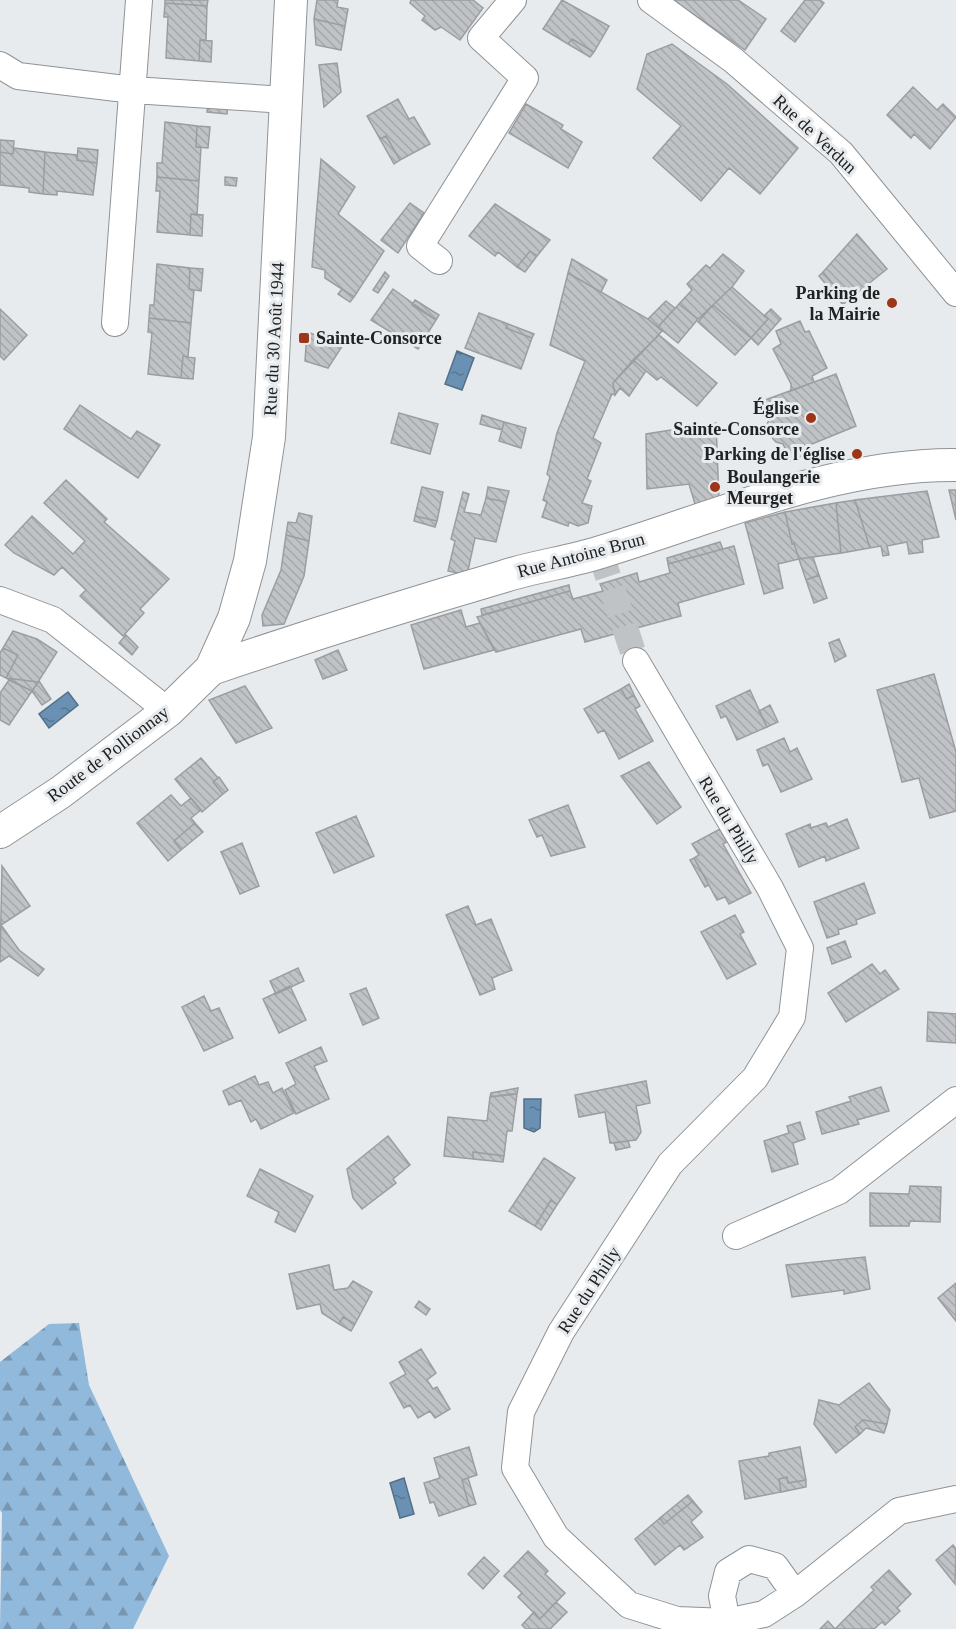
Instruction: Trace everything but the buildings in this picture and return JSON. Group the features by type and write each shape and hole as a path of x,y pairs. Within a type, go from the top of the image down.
{"street":[{"path":"115,323 139,0"},
{"name":"Rue du 30 Août 1944","path":"211,669 234,618 250,561 269,437 291,0"},
{"path":"439,261 420,246 525,78 481,38 513,0"},
{"name":"Rue de Verdun","path":"651,0 733,60 841,153 951,287"},
{"path":"0,65 18,76 133,90 286,100"},
{"name":"Rue Antoine Brun","path":"211,669 344,623 508,575 600,552 773,495 914,465 956,465"},
{"path":"0,600 53,620 168,711"},
{"name":"Rue du Philly","path":"636,661 770,888 800,948 792,1017 756,1077 670,1164 561,1332 521,1412 515,1468 556,1537 629,1605 677,1620 727,1622 764,1614 795,1594 899,1511 956,1499"},
{"name":"Route de Pollionnay","path":"0,832 62,792 168,711 211,669"},
{"path":"736,1236 839,1191 956,1100"},
{"path":"727,1622 722,1596 728,1572 749,1559 775,1566 795,1594"}],"green space":[{"path":"79,1323 89,1385 169,1556 133,1629 0,1629 2,1513 0,1510 0,1362 49,1324"}],"water":[{"path":"457,351 474,358 462,390 445,384"},
{"path":"68,692 78,705 49,728 39,714"},
{"path":"524,1099 541,1099 540,1128 534,1132 524,1128"},
{"path":"404,1478 414,1514 400,1518 390,1483"}],"tunnel":[{"path":"600,552 636,661"}],"place":[{"name":"Parking de la Mairie","path":"892,303"},
{"name":"Sainte-Consorce","path":"304,338"},
{"name":"Église Sainte-Consorce","path":"811,418"},
{"name":"Parking de l'église","path":"857,454"},
{"name":"Boulangerie Meurget","path":"715,487"}]}
